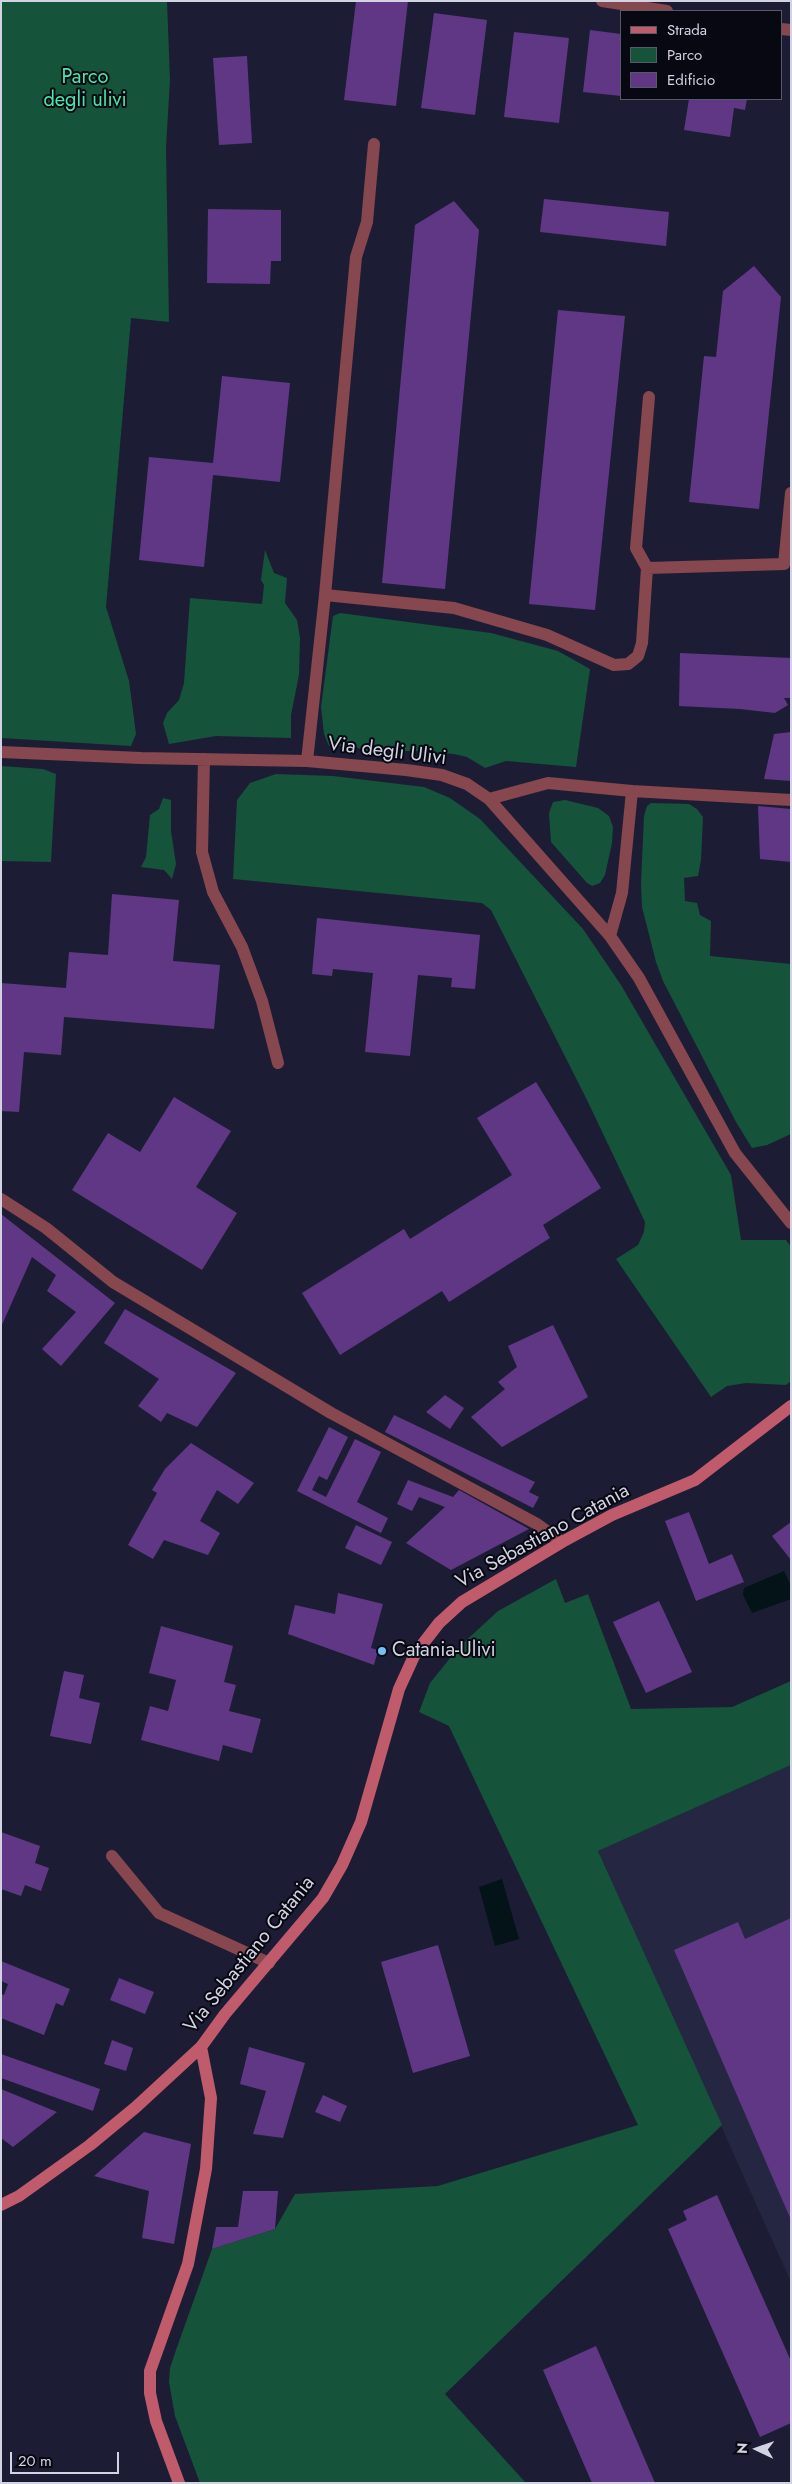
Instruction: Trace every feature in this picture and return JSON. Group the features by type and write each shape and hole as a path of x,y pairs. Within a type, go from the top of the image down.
{"main road":[{"name":"Via Sebastiano Catania","path":"1,2205 18,2196 90,2145 136,2107 201,2047 225,2014 323,1898 342,1865 361,1822 399,1688 415,1654 439,1623 462,1602 562,1542 612,1515 695,1480 791,1406"},
{"path":"178,2483 156,2421 150,2392 150,2370 188,2264 206,2169 211,2098 201,2047"}],"street":[{"path":"602,1 660,10"},
{"path":"307,761 325,595 356,257 367,222 374,144"},
{"path":"325,595 454,608 547,635 614,665 628,664 638,656 642,643 647,568 636,548 649,397"},
{"path":"647,568 784,564 791,492"},
{"name":"Via degli Ulivi","path":"1,752 307,761 442,775 467,784 489,798 610,936 639,978 735,1153 791,1223"},
{"path":"204,759 202,852 213,892 242,947 262,1001 278,1063"},
{"path":"489,798 548,783 632,791 791,800"},
{"path":"610,936 622,893 632,791"},
{"path":"1,1200 46,1228 122,1287 331,1413 537,1524 562,1542"},
{"path":"112,1856 159,1913 269,1963"}],"shaded area":[{"path":"784,1571 791,1586 791,1599 752,1613 743,1595 744,1588"},
{"path":"791,1765 791,2282 598,1851"},
{"path":"502,1879 519,1939 495,1946 479,1887"}],"green space":[{"name":"Parco degli ulivi","path":"1,1 167,1 170,80 166,147 169,322 131,318 106,607 129,681 136,734 131,746 1,738"},
{"path":"265,550 274,573 287,578 285,603 297,620 300,638 299,675 291,715 291,738 216,736 169,744 163,723 167,713 179,700 184,683 190,598 262,604 264,585 261,580"},
{"path":"340,613 491,633 558,651 590,669 576,767 506,761 485,768 467,757 454,754 417,751 366,751 353,746 329,746 324,734 321,707 333,616"},
{"path":"1,766 43,769 56,774 51,862 1,861"},
{"path":"276,774 333,776 424,787 450,798 480,819 583,929 621,985 731,1175 741,1240 786,1240 791,1247 791,1381 786,1385 746,1383 727,1386 711,1397 616,1259 638,1245 644,1232 645,1222 587,1100 491,910 482,903 233,879 237,800 250,783"},
{"path":"163,798 171,800 171,831 176,864 172,879 164,870 141,867 146,857 150,815 159,809"},
{"path":"565,800 598,808 609,816 613,827 612,843 605,875 600,883 592,886 587,883 551,842 549,813 553,802"},
{"path":"651,803 689,804 697,809 703,817 701,860 698,876 684,878 685,901 697,903 700,915 711,921 710,956 791,964 791,1134 767,1145 752,1148 736,1122 663,981 656,962 642,907 641,883 644,816 647,806"},
{"path":"556,1579 565,1603 588,1594 631,1709 732,1707 791,1681 791,1765 598,1851 722,2125 445,2394 526,2483 200,2483 175,2416 169,2382 170,2368 212,2249 275,2229 295,2194 438,2186 638,2125 449,1726 419,1712 430,1683 459,1647 498,1611"}],"building":[{"path":"356,1 408,1 396,106 344,100"},
{"path":"434,13 487,20 475,115 421,108"},
{"path":"590,30 620,34 620,96 583,92"},
{"path":"514,32 569,38 559,123 504,117"},
{"path":"247,56 252,143 219,145 213,58"},
{"path":"689,100 747,100 745,110 734,108 730,137 684,130"},
{"path":"544,199 669,212 666,246 540,232"},
{"path":"454,201 479,230 445,589 382,583 415,225"},
{"path":"208,209 281,210 281,261 271,261 270,284 207,283"},
{"path":"754,266 781,297 759,509 689,502 704,356 716,357 723,291"},
{"path":"558,310 625,316 595,610 529,604"},
{"path":"222,376 290,383 280,482 213,475 204,567 139,560 149,457 213,463"},
{"path":"680,653 791,658 791,698 784,698 788,705 775,713 679,706"},
{"path":"791,732 791,781 764,779 774,734"},
{"path":"758,806 791,809 791,862 760,859"},
{"path":"112,894 179,900 173,961 220,965 214,1029 64,1017 61,1055 24,1052 19,1112 1,1111 1,983 66,988 69,952 108,955"},
{"path":"317,918 480,935 475,989 451,987 452,978 418,975 410,1056 365,1052 373,973 333,969 332,976 312,974"},
{"path":"536,1082 601,1188 543,1225 550,1238 449,1302 442,1291 340,1355 302,1293 404,1229 410,1239 512,1175 477,1118"},
{"path":"174,1097 231,1131 196,1187 237,1213 202,1270 72,1190 108,1133 140,1152"},
{"path":"1,1214 115,1303 61,1366 42,1349 76,1312 47,1291 56,1275 32,1257 1,1327"},
{"path":"125,1309 236,1373 197,1427 167,1413 161,1422 138,1406 159,1379 104,1343"},
{"path":"553,1325 588,1397 502,1447 471,1417 505,1389 498,1382 517,1367 508,1346"},
{"path":"445,1395 464,1408 450,1429 426,1412"},
{"path":"394,1415 535,1482 529,1492 539,1497 533,1508 385,1432"},
{"path":"329,1427 348,1437 327,1480 319,1476 312,1490 326,1497 355,1439 381,1452 357,1502 388,1518 381,1533 297,1491"},
{"path":"191,1443 254,1483 238,1504 217,1490 200,1521 220,1533 208,1555 164,1540 153,1559 128,1545 157,1493 152,1490 165,1469"},
{"path":"408,1480 453,1497 459,1490 529,1529 451,1570 406,1543 445,1507 419,1497 412,1511 397,1504"},
{"path":"689,1512 709,1564 732,1554 744,1582 696,1601 665,1521"},
{"path":"791,1522 791,1560 772,1536"},
{"path":"356,1525 392,1542 381,1565 345,1548"},
{"path":"338,1593 383,1604 371,1648 378,1650 374,1665 288,1634 295,1605 335,1614"},
{"path":"659,1601 692,1672 646,1693 613,1622"},
{"path":"161,1626 233,1646 224,1682 236,1685 229,1711 261,1719 252,1753 223,1745 219,1761 141,1740 150,1706 168,1711 176,1680 149,1673"},
{"path":"64,1671 84,1675 79,1698 100,1703 91,1744 50,1736"},
{"path":"1,1832 40,1846 35,1863 49,1868 41,1891 25,1885 21,1896 1,1889"},
{"path":"791,1918 791,2220 674,1950 738,1922 745,1939"},
{"path":"438,1945 470,2056 413,2073 381,1962"},
{"path":"1,1961 70,1989 63,2006 56,2003 44,2035 1,2018 1,1994 4,1995 8,1984 1,1981"},
{"path":"119,1978 154,1992 145,2014 110,2000"},
{"path":"112,2040 133,2048 126,2071 104,2064"},
{"path":"249,2047 305,2063 283,2138 253,2134 266,2091 240,2084"},
{"path":"1,2054 100,2089 93,2111 1,2078"},
{"path":"1,2089 57,2112 13,2147 1,2138"},
{"path":"323,2095 347,2106 340,2122 315,2112"},
{"path":"144,2132 191,2144 174,2244 142,2238 149,2191 94,2176"},
{"path":"243,2191 278,2191 275,2229 212,2249 216,2227 238,2227"},
{"path":"717,2195 791,2361 791,2423 760,2437 668,2229 687,2220 683,2211"},
{"path":"596,2346 655,2483 592,2483 543,2370"}],"place":[{"name":"Catania-Ulivi","path":"382,1651"}]}
